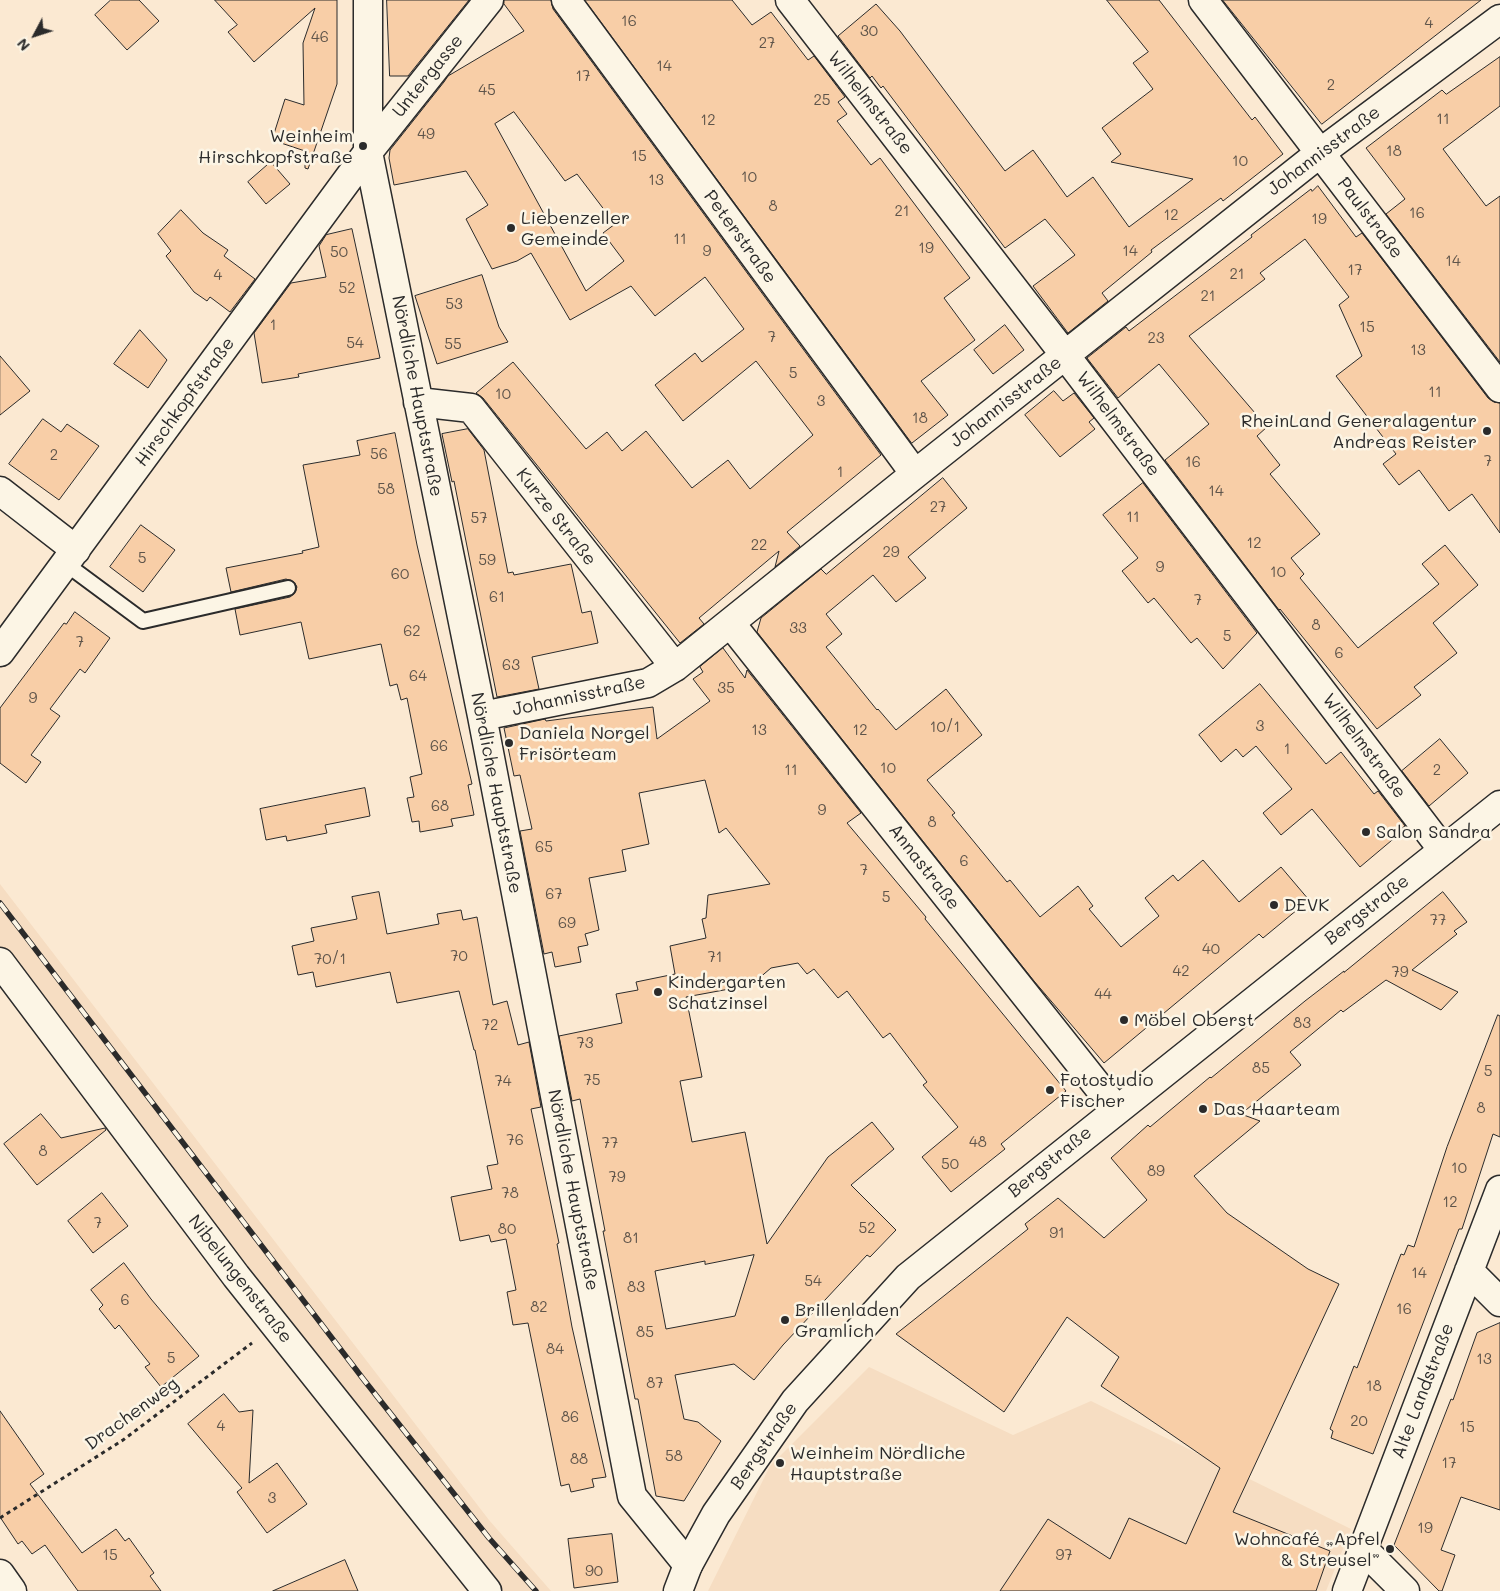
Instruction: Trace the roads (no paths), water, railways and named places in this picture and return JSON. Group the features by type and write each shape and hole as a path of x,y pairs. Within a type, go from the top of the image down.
{"street":[{"name":"Nördliche Hauptstraße","path":"368,0 368,152 482,716 632,1496 688,1565"},
{"name":"Untergasse","path":"368,152 489,0"},
{"name":"Peterstraße","path":"566,0 915,474"},
{"name":"Paulstraße","path":"1203,0 1500,388"},
{"name":"Wilhelmstraße","path":"802,4 1065,355 1443,850"},
{"name":"Johannisstraße","path":"482,716 648,683 675,667 1320,152 1500,19"},
{"name":"Hirschkopfstraße","path":"0,652 368,152"},
{"name":"Kurze Straße","path":"418,402 471,408 675,667"},
{"path":"0,491 71,557"},
{"name":"Annastraße","path":"731,624 1116,1109"},
{"name":"Bergstraße","path":"678,1591 688,1565 716,1514 794,1401 908,1277 1116,1109 1500,805"},
{"name":"Nibelungenstraße","path":"0,962 236,1276 487,1591"},
{"name":"Alte Landstraße","path":"1347,1591 1500,1190"},
{"path":"1469,1271 1500,1302"},
{"path":"1363,1549 1404,1591"},
{"path":"0,1574 12,1591"}],"lane":[{"path":"71,557 143,621 288,588"}],"railway":[{"path":"0,903 364,1380 489,1538 536,1591"}],"place":[{"name":"Weinheim Hirschkopfstraße","path":"363,146"},
{"name":"Liebenzeller Gemeinde","path":"511,228"},
{"name":"RheinLand Generalagentur Andreas Reister","path":"1487,431"},
{"name":"Daniela Norgel Frisörteam","path":"509,743"},
{"name":"Salon Sandra","path":"1366,832"},
{"name":"DEVK","path":"1274,905"},
{"name":"Kindergarten Schatzinsel","path":"658,992"},
{"name":"Möbel Oberst","path":"1124,1020"},
{"name":"Fotostudio Fischer","path":"1050,1090"},
{"name":"Das Haarteam","path":"1203,1109"},
{"name":"Brillenladen Gramlich","path":"785,1320"},
{"name":"Weinheim Nördliche Hauptstraße","path":"780,1463"},
{"name":"Wohncafé „Apfel & Streusel”","path":"1390,1549"}]}
